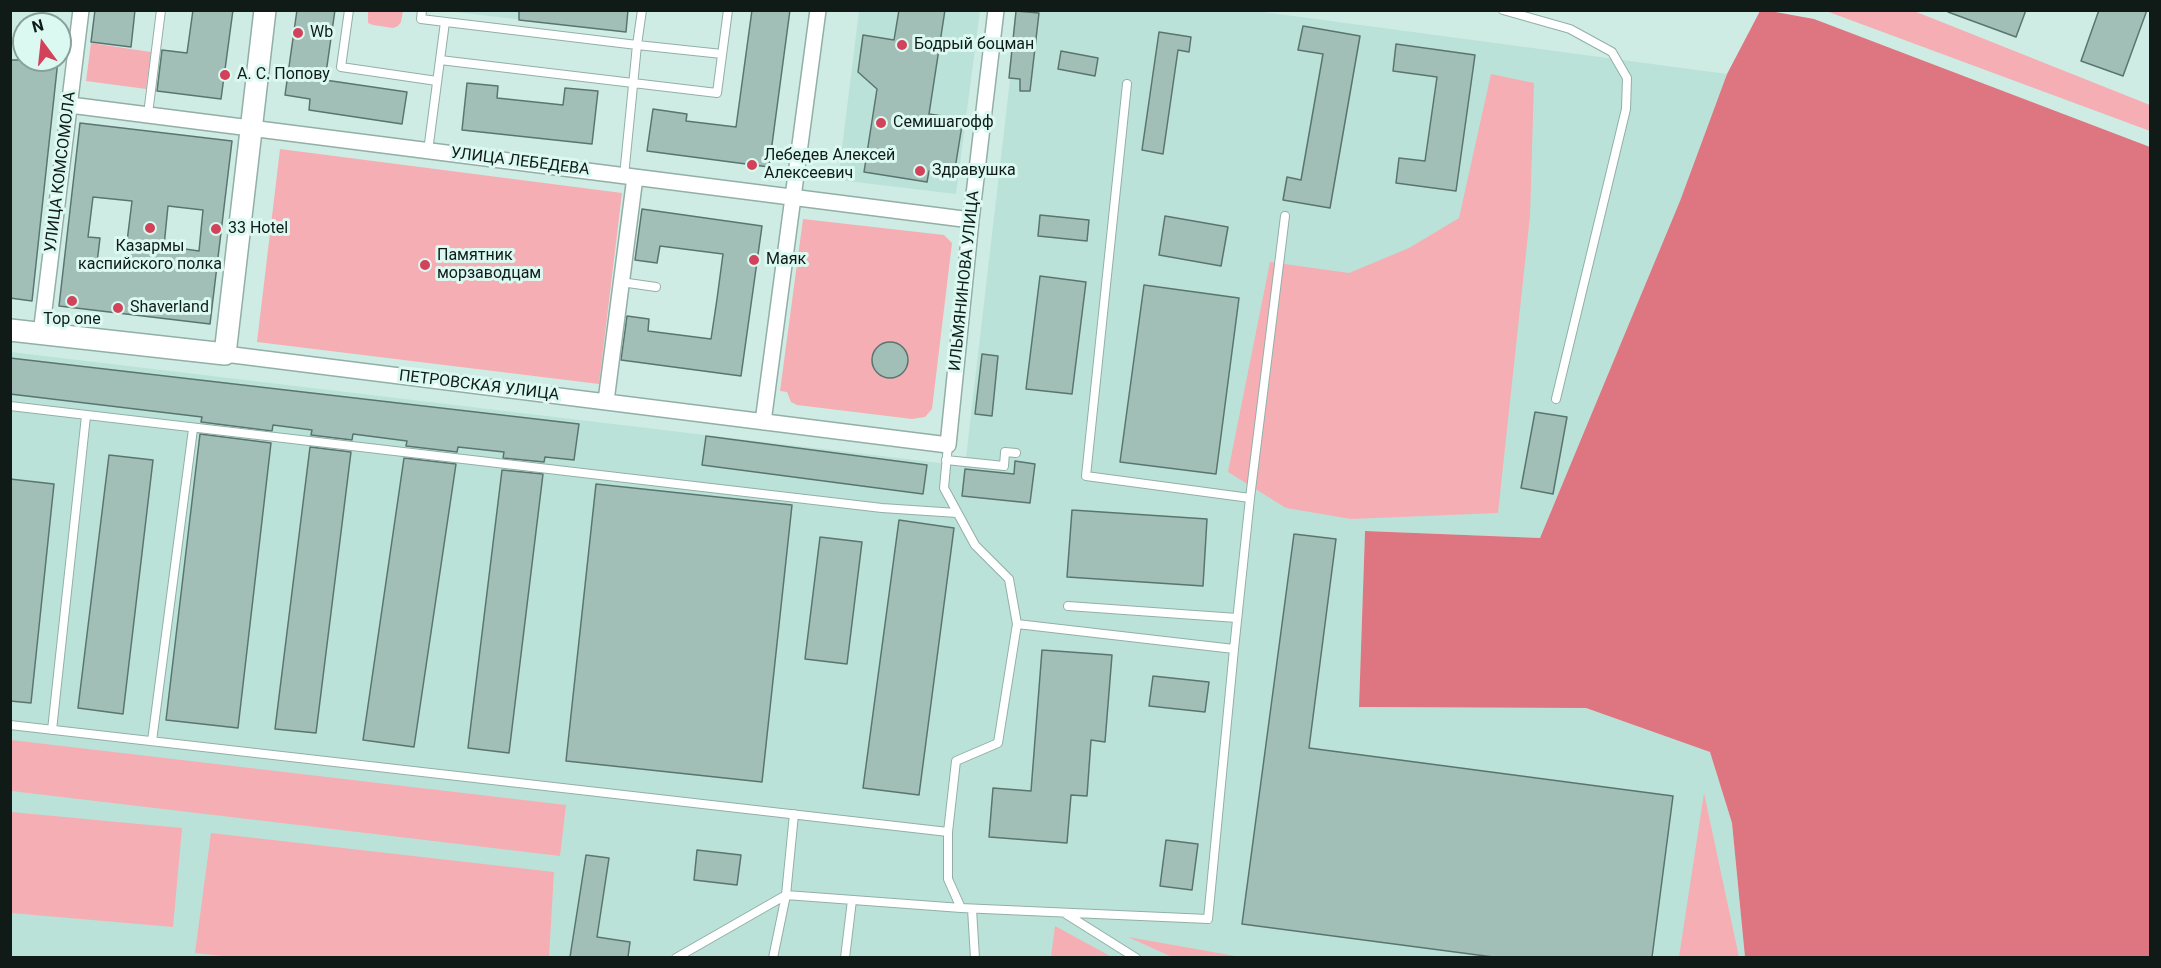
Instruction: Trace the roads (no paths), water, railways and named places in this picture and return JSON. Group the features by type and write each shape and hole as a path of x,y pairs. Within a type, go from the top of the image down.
{"street":[{"name":"УЛИЦА КОМСОМОЛА","path":"41,334 81,10"},
{"path":"225,354 265,10"},
{"path":"763,422 818,10"},
{"name":"ИЛЬМЯНИНОВА УЛИЦА","path":"947,452 996,10"},
{"name":"УЛИЦА ЛЕБЕДЕВА","path":"70,105 971,220"},
{"path":"606,402 621,282 629,176"},
{"name":"ПЕТРОВСКАЯ УЛИЦА","path":"10,330 225,354 763,422 947,452"}],"lane":[{"path":"147,114 161,10"},
{"path":"349,10 341,67 437,81"},
{"path":"422,10 421,19 722,54"},
{"path":"629,176 633,84 642,10"},
{"path":"440,60 717,93 728,10"},
{"path":"1503,10 1570,29 1612,52 1628,78 1626,109 1556,399"},
{"path":"428,151 445,22"},
{"path":"1127,84 1086,476 1250,498"},
{"path":"676,957 786,895 972,909 1208,920 1250,498 1285,216"},
{"path":"621,282 656,287"},
{"path":"10,406 882,508 957,513"},
{"path":"52,730 86,416"},
{"path":"152,741 193,429"},
{"path":"961,908 948,879 948,832 956,761 998,743 1017,624 1009,579 975,544 944,488 947,452 1004,466 1005,452 1016,453"},
{"path":"1068,606 1237,618"},
{"path":"1017,624 1234,649"},
{"path":"10,725 948,832"},
{"path":"773,957 786,895 794,814"},
{"path":"845,957 852,900"},
{"path":"972,909 975,957"},
{"path":"1064,914 1136,957"}],"place":[{"name":"Wb","path":"298,33"},
{"name":"Бодрый боцман","path":"902,45"},
{"name":"А. С. Попову","path":"225,75"},
{"name":"Семишагофф","path":"881,123"},
{"name":"Лебедев Алексей Алексеевич","path":"752,165"},
{"name":"Здравушка","path":"920,171"},
{"name":"Казармы каспийского полка","path":"150,228"},
{"name":"33 Hotel","path":"216,229"},
{"name":"Маяк","path":"754,260"},
{"name":"Памятник морзаводцам","path":"425,265"},
{"name":"Top one","path":"72,301"},
{"name":"Shaverland","path":"118,308"}]}
